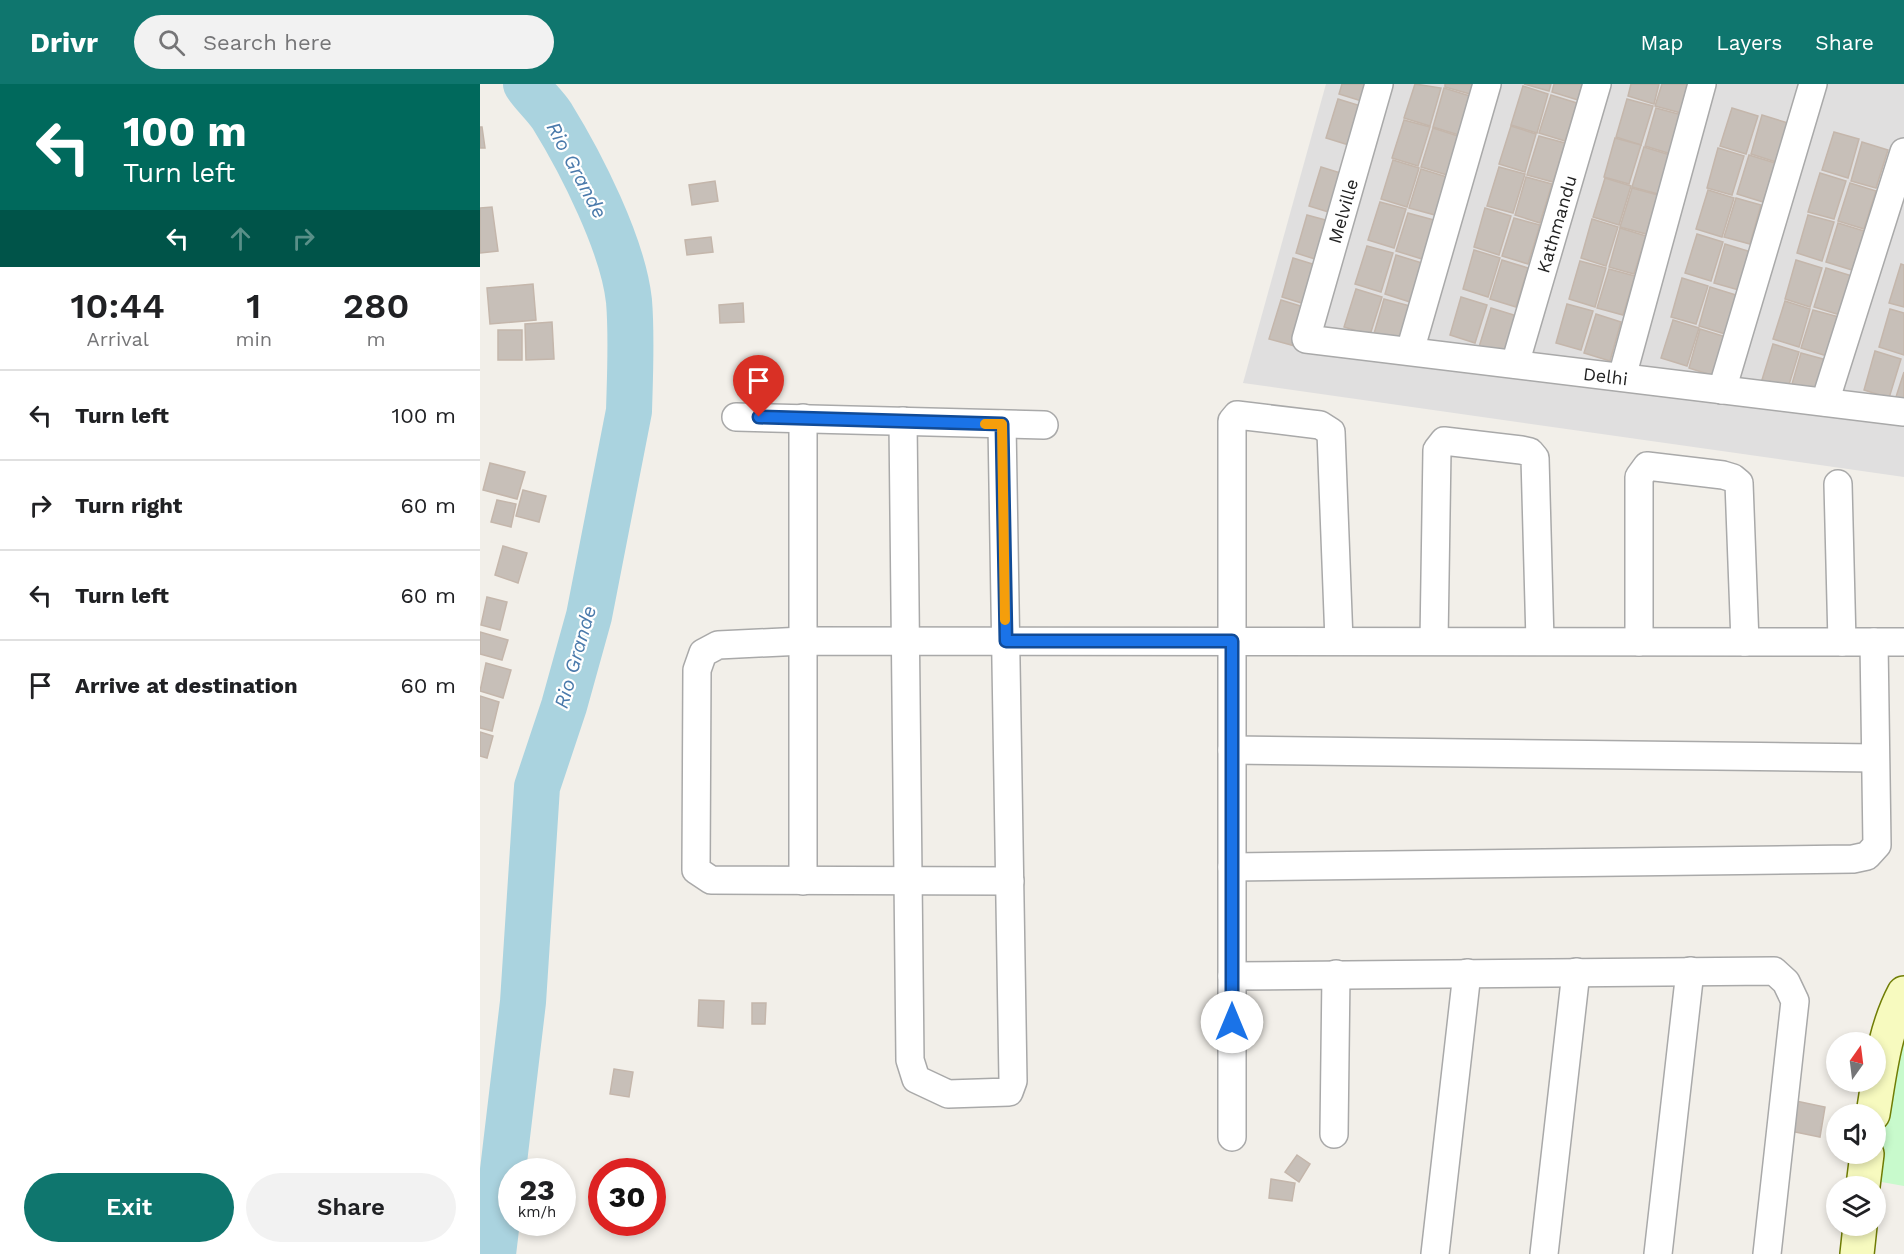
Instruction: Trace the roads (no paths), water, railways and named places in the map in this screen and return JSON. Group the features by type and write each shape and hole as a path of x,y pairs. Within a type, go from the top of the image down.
{"street":[{"name":"Melville","path":"1306,339 1379,84"},
{"path":"1410,351 1487,84"},
{"name":"Kathmandu","path":"1515,364 1597,84"},
{"path":"1622,377 1702,84"},
{"path":"1722,390 1813,84"},
{"path":"1825,402 1904,152"},
{"name":"Delhi","path":"1306,339 1904,411"},
{"path":"1232,1137 1232,421 1237,415 1320,426 1331,432 1339,641"},
{"path":"736,417 1044,425"},
{"path":"803,418 803,881"},
{"path":"903,421 910,1060 916,1079 948,1094 1009,1092 1013,1081 1002,424"},
{"path":"1434,641 1437,450 1444,441 1521,450 1530,452 1535,458 1539,641"},
{"path":"1640,642 1639,477 1647,466 1723,475 1739,483 1745,642"},
{"path":"1838,484 1842,642"},
{"path":"1010,881 711,880 696,870 697,670 703,653 718,645 803,641 1904,642"},
{"path":"1232,867 1853,859 1867,856 1877,845 1874,642"},
{"path":"1232,750 1875,758"},
{"path":"1232,976 1774,970 1786,982 1795,1001 1767,1254"},
{"path":"1658,1254 1690,971"},
{"path":"1544,1254 1576,972"},
{"path":"1334,1134 1336,974"},
{"path":"1435,1254 1467,974"},
{"path":"1876,1104 1886,1038 1893,1013 1904,993"},
{"path":"1857,1254 1859,1236"}],"waterway":[{"name":"Rio Grande","path":"493,1254 523,1002 537,787 564,706 589,616 629,411 630,384 629,301 619,255 588,180 552,116 526,84"}]}
